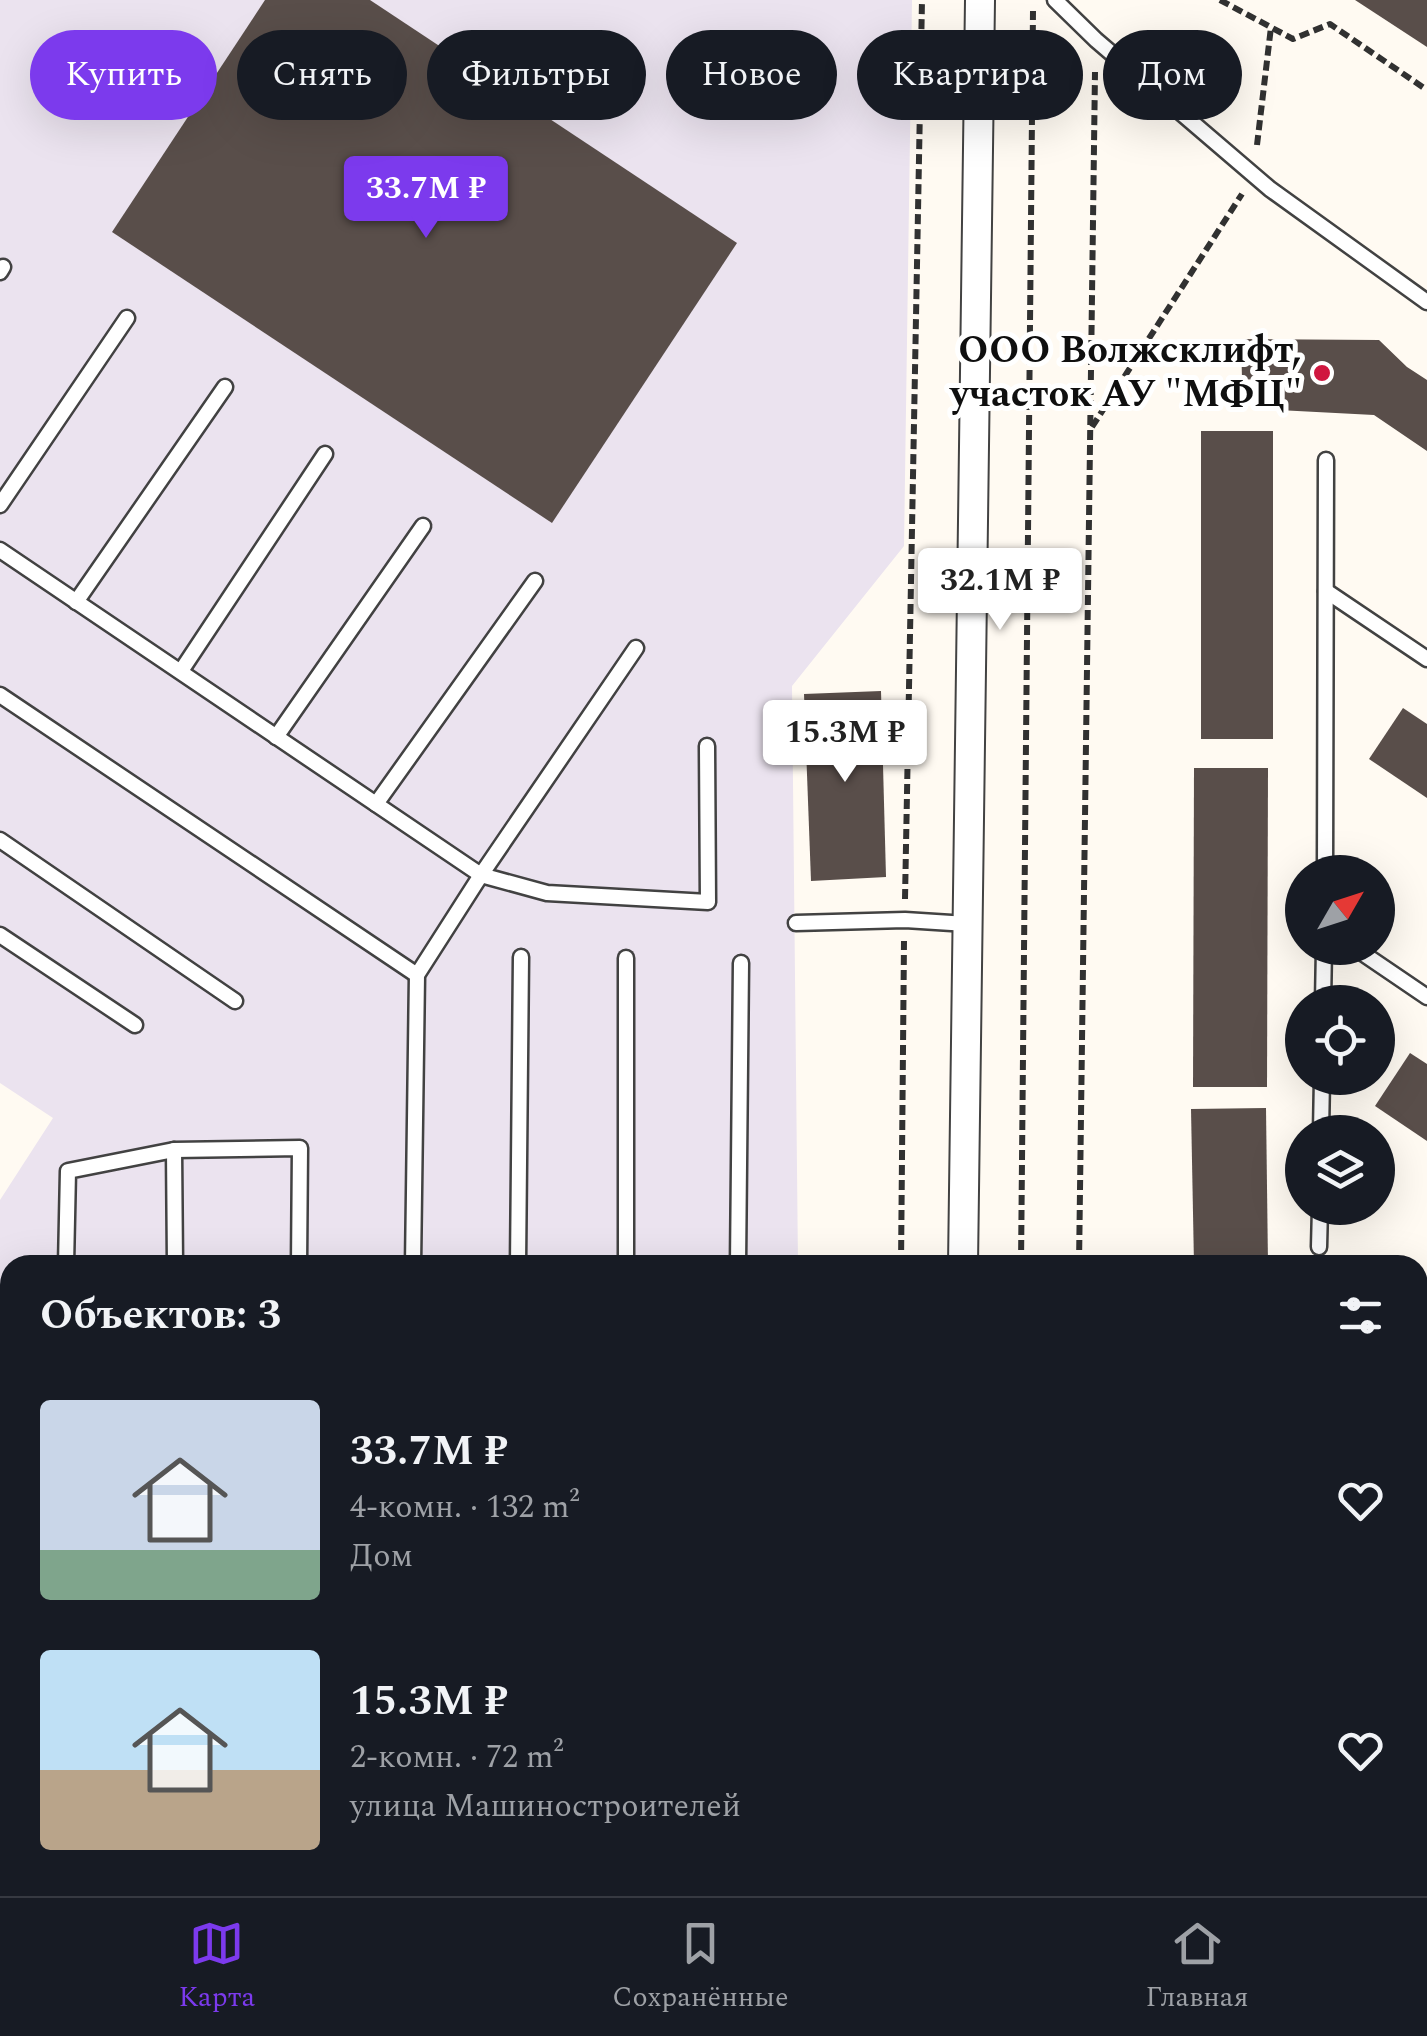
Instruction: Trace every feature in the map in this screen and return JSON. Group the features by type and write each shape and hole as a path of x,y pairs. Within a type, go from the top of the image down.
{"street":[{"path":"963,1255 980,0"}],"lane":[{"path":"1055,0 1270,189 1427,302"},
{"path":"0,505 127,318"},
{"path":"76,602 225,386"},
{"path":"181,671 325,454"},
{"path":"1325,855 1326,460"},
{"path":"276,736 423,526"},
{"path":"0,550 480,875 546,893 708,902 707,746"},
{"path":"376,804 535,580"},
{"path":"1326,591 1427,659"},
{"path":"413,1255 417,975 480,875 636,648"},
{"path":"0,695 417,975"},
{"path":"0,840 235,1001"},
{"path":"796,923 904,920 967,924"},
{"path":"0,935 135,1025"},
{"path":"518,1255 520,956"},
{"path":"626,958 626,1255"},
{"path":"738,1255 741,962"},
{"path":"1380,965 1427,997"},
{"path":"66,1255 68,1171 174,1150 300,1148 300,1255"},
{"path":"174,1150 176,1255"},
{"path":"1319,1248 1320,1225"}],"path":[{"path":"901,1255 922,0"},
{"path":"1022,1255 1034,0"},
{"path":"1220,0 1293,39 1330,24 1427,90"},
{"path":"1090,429 1254,175 1271,27"},
{"path":"1079,1255 1096,40"}],"shaded area":[{"path":"0,0 912,0 912,30 857,30 857,120 910,120 904,546 792,686 798,1255 0,1255 0,1200 53,1118 0,1083"}],"building":[{"path":"265,0 370,0 427,38 427,120 551,120 737,243 552,523 112,232 186,120 217,120 217,73 237,42 237,120 407,120 407,30 245,30"},
{"path":"1355,0 1427,0 1427,47"},
{"name":"ООО Волжсклифт, участок АУ \"МФЦ\"","path":"1241,339 1379,340 1427,380 1427,451 1374,415 1278,410 1278,381 1242,379"},
{"path":"1201,431 1273,431 1273,739 1201,739"},
{"path":"881,691 886,877 811,881 804,694"},
{"path":"1403,708 1427,724 1427,798 1369,759"},
{"path":"1194,768 1268,768 1267,1087 1193,1087"},
{"path":"1410,1053 1427,1064 1427,1141 1395,1119 1395,1115 1375,1106 1382,1095 1395,1095 1395,1076"},
{"path":"1266,1108 1268,1255 1194,1255 1191,1109"}],"place":[{"name":"ООО Волжсклифт, участок АУ \"МФЦ\"","path":"1322,373"}]}
